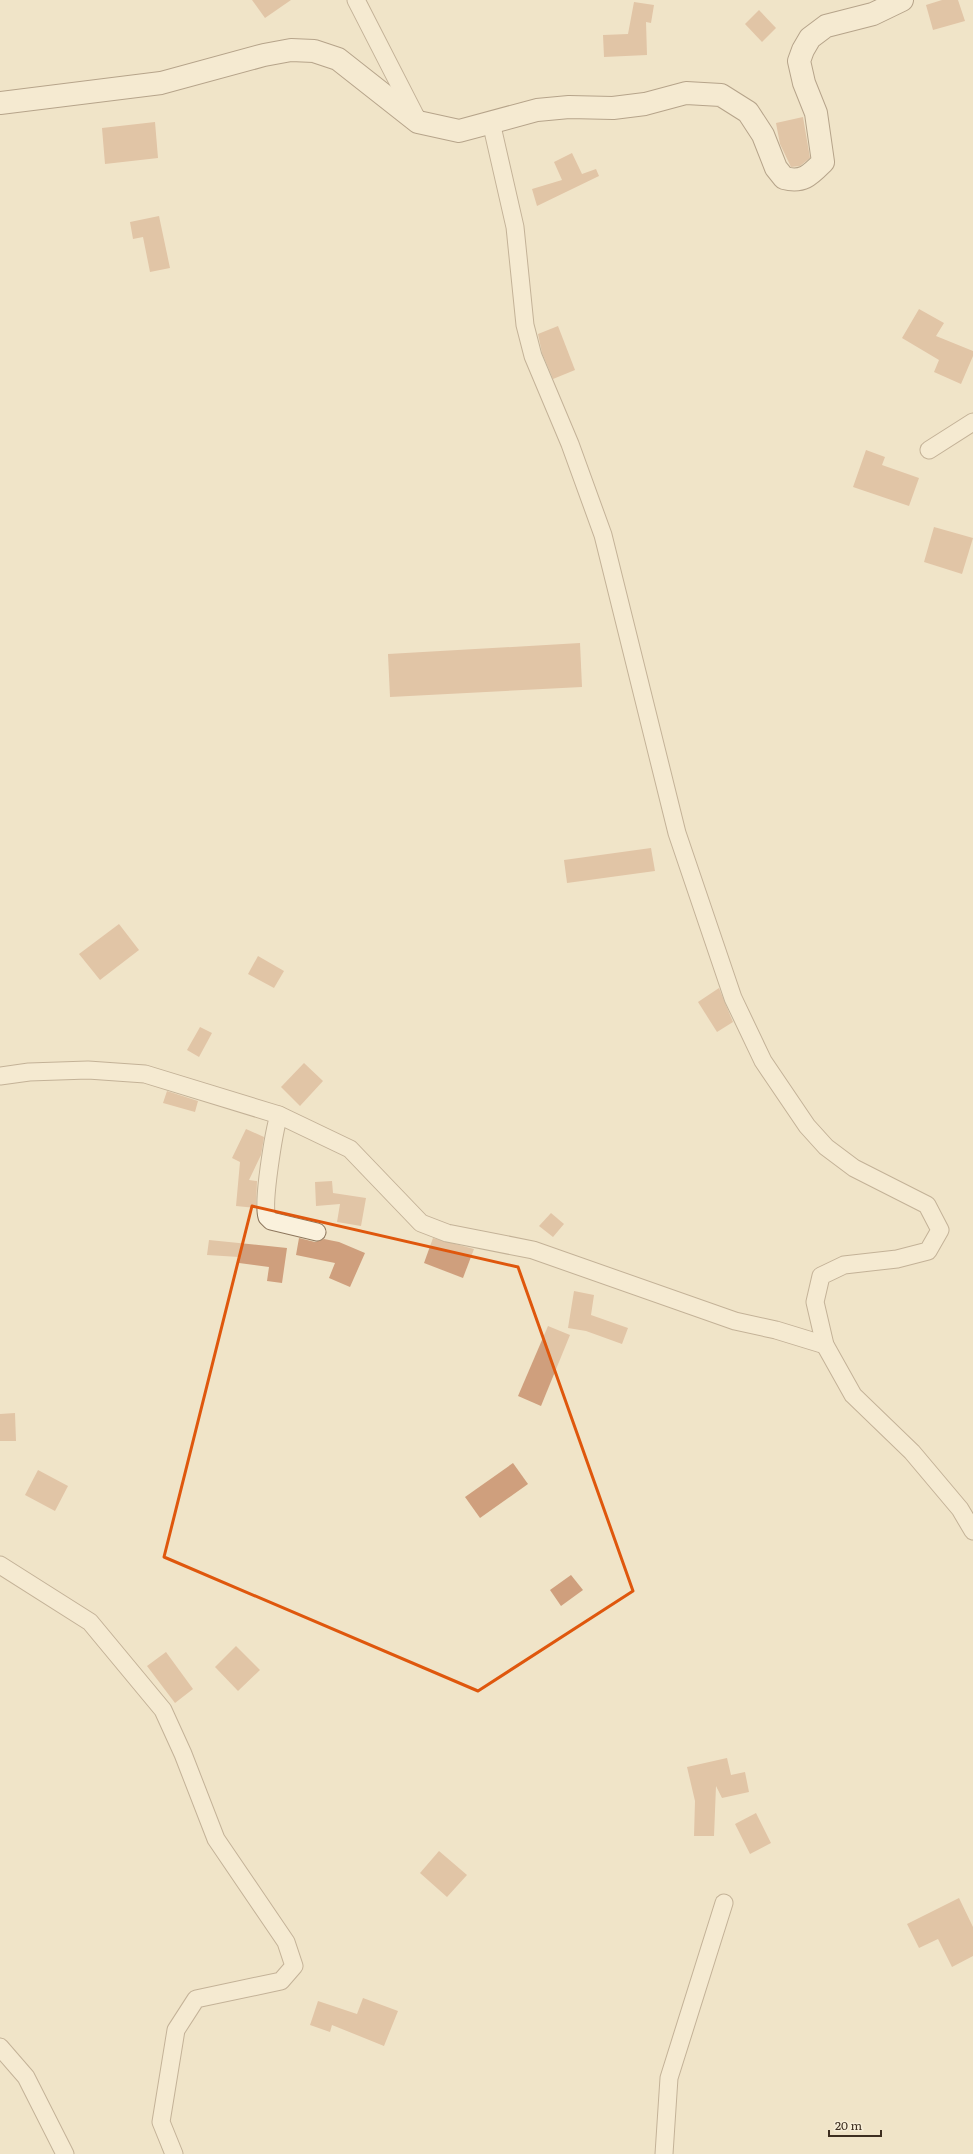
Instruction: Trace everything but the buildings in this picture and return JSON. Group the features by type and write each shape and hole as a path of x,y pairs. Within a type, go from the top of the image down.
{"street":[{"path":"356,0 418,122"},
{"path":"0,103 161,83 264,55 291,50 314,51 338,59 418,122 459,131 536,110 569,106 613,108 645,104 686,93 721,95 748,112 763,136 776,168 784,178 800,180 812,173 823,162 816,113 804,83 799,62 810,38 826,26 873,14 902,0"},
{"path":"491,122 515,227 525,324 532,356 570,444 602,535 677,833 733,998 763,1061 807,1126 826,1147 854,1168 927,1206 940,1230 928,1251 897,1259 844,1264 821,1276 815,1302 825,1345 853,1395 912,1452 960,1509 973,1531"},
{"path":"930,450 973,422"},
{"path":"0,1076 29,1072 88,1070 145,1074 279,1115 350,1149 420,1223 447,1233 533,1250 735,1321 776,1330 825,1345"},
{"path":"279,1115 275,1128 266,1201 267,1217 271,1221 317,1232"},
{"path":"0,1565 90,1622 163,1710 183,1754 216,1839 286,1942 294,1966 281,1981 196,1999 190,2006 176,2030 161,2122 174,2154"},
{"path":"664,2154 669,2078 724,1903"},
{"path":"0,2047 4,2049 26,2077 65,2154"}],"highlighted area":[{"path":"252,1206 518,1267 633,1591 478,1691 164,1557"}]}
